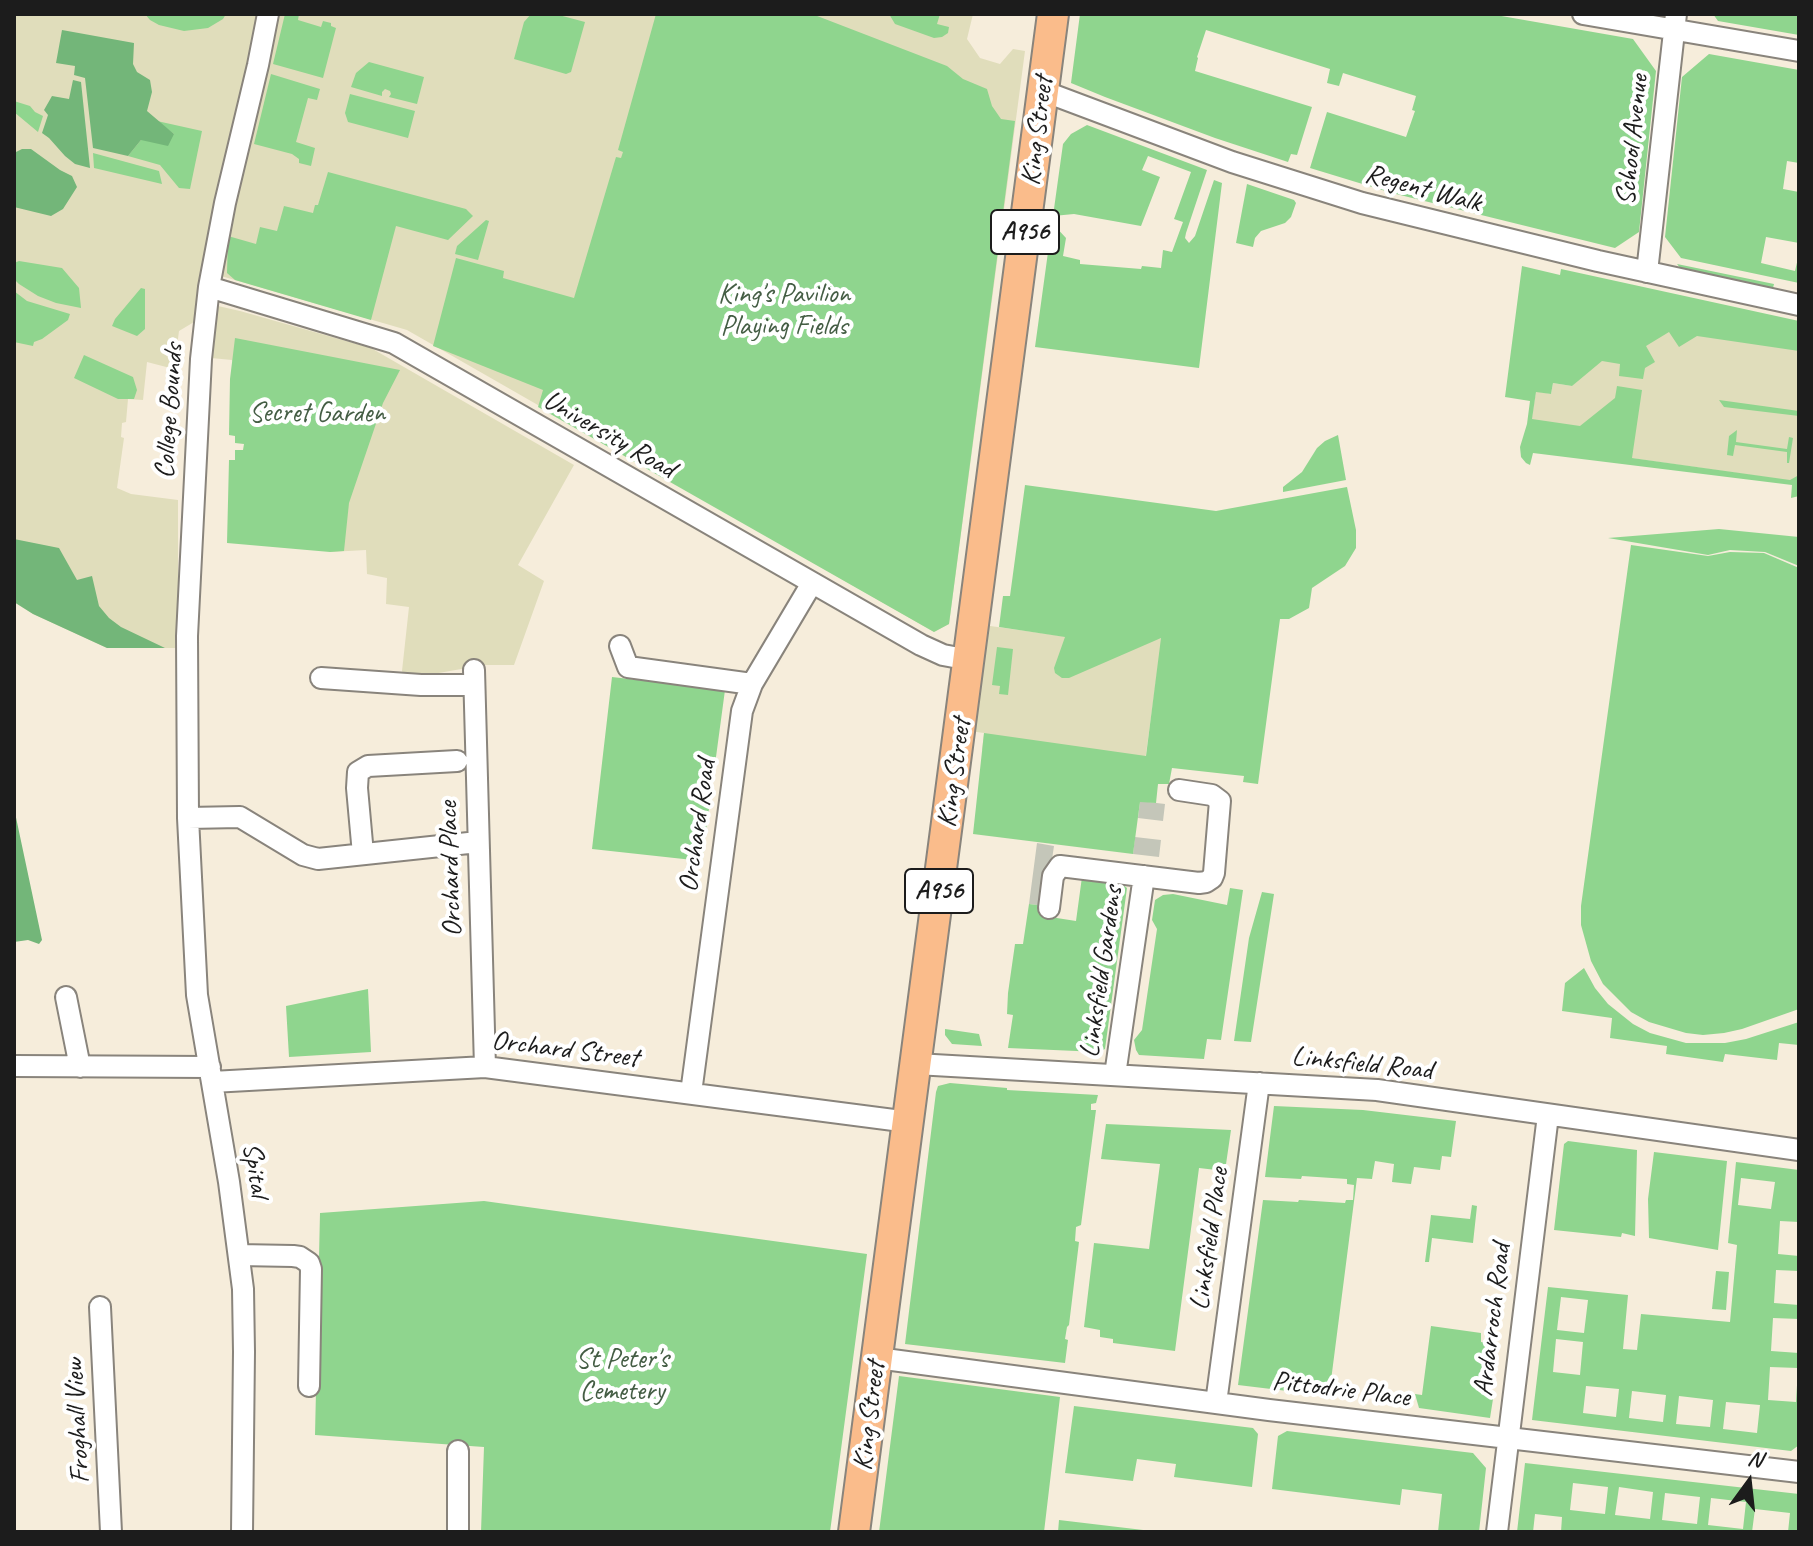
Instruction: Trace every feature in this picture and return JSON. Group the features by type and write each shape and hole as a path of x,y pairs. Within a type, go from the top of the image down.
{"main road":[{"name":"King Street","path":"854,1532 1053,14"}],"street":[{"name":"College Bounds","path":"188,818 186,719 189,580 200,367 209,287 225,203 268,14"},
{"path":"1583,14 1675,22 1799,51"},
{"name":"School Avenue","path":"1647,272 1675,22"},
{"name":"Regent Walk","path":"1043,91 1186,145 1324,192 1436,222 1799,305"},
{"name":"University Road","path":"209,287 394,343 921,645 943,655 970,660"},
{"name":"Orchard Road","path":"691,1093 742,711 752,684 812,583"},
{"path":"620,646 628,667 752,684"},
{"name":"Orchard Place","path":"321,678 421,685 474,678 485,1067"},
{"path":"363,854 358,772 368,766 457,761"},
{"name":"Linksfield Gardens","path":"1049,908 1053,876 1060,866 1199,883 1212,878 1220,801 1212,795 1179,790"},
{"path":"188,818 240,817 310,858 318,859 478,842"},
{"name":"Spital","path":"188,818 197,995 239,1255 244,1319 242,1532"},
{"name":"Linksfield Gardens","path":"1115,1075 1144,876"},
{"path":"66,997 80,1067"},
{"name":"Linksfield Road","path":"916,1064 1377,1090 1799,1150"},
{"name":"Orchard Street","path":"14,1066 211,1074 485,1067 909,1122"},
{"name":"Linksfield Place","path":"1216,1403 1259,1083"},
{"name":"Ardarroch Road","path":"1497,1532 1548,1115"},
{"path":"239,1255 293,1256 309,1263 309,1386"},
{"name":"Froghall View","path":"100,1307 111,1532"},
{"name":"Pittodrie Place","path":"877,1358 1216,1403 1799,1472"},
{"path":"458,1451 458,1532"}],"shaded area":[{"path":"14,14 973,14 967,39 980,58 1000,64 1013,49 1025,51 949,624 934,632 407,330 221,276 201,275 194,322 179,331 174,369 147,362 143,400 128,399 126,422 122,423 121,437 124,438 117,488 131,494 178,500 178,648 107,648 14,602"},
{"path":"218,306 371,348 574,465 518,565 544,581 514,665 481,665 478,660 467,668 410,678 405,676 402,671 409,607 386,604 387,578 367,574 366,550 330,552 257,437 232,360 211,358"},
{"path":"1636,312 1799,321 1799,482 1631,458 1632,452 1528,442 1536,391 1551,394 1553,383 1572,386"},
{"path":"976,624 1098,641 1162,638 1145,761 982,750 984,733 962,730"},
{"path":"1140,801 1165,804 1163,821 1138,818"},
{"path":"1135,837 1161,840 1159,857 1133,854"},
{"path":"1037,843 1054,846 1045,906 1029,904"}],"green space":[{"path":"145,14 226,14 208,28 184,31 159,25"},
{"path":"285,14 299,14 298,20 321,27 323,21 336,28 323,78 273,64"},
{"path":"531,14 555,14 585,22 571,72 566,74 514,59 524,22"},
{"name":"King's Pavilion Playing Fields","path":"656,14 812,14 947,66 963,79 987,89 992,106 1001,119 1015,121 949,624 934,632 538,407 543,390 433,346 456,258 504,271 503,278 574,298 616,157 621,158 623,152 618,150"},
{"path":"889,14 940,14 937,24 949,27 948,33 934,38 895,24"},
{"path":"1080,14 1490,14 1633,39 1656,71 1639,232 1615,248 1392,193 1310,168 1327,112 1406,137 1415,111 1412,110 1416,96 1343,73 1339,86 1327,83 1330,69 1206,30 1195,71 1312,107 1297,155 1291,154 1288,162 1105,97 1071,83"},
{"path":"1713,14 1799,14 1799,35 1718,21"},
{"path":"62,30 134,43 133,64 137,72 150,80 152,92 147,111 174,134 168,146 141,140 128,156 93,148 85,78 74,75 75,66 56,63"},
{"path":"1709,54 1799,70 1799,163 1787,161 1783,189 1799,192 1799,243 1766,237 1761,263 1795,271 1799,254 1799,283 1681,258 1665,237 1682,77"},
{"path":"369,62 424,77 417,104 389,97 390,91 385,89 382,96 351,87 356,73"},
{"path":"271,74 320,89 317,100 308,98 296,142 315,148 311,166 299,163 299,159 292,154 254,144"},
{"path":"73,80 81,82 90,168 75,164 42,133 48,115 44,110 52,96 69,99"},
{"path":"350,94 415,111 408,138 348,122 345,113"},
{"path":"14,101 30,106 43,116 38,132 14,112"},
{"path":"157,121 202,131 190,189 179,188 160,165 128,156 141,140 174,134"},
{"path":"1087,125 1207,170 1186,233 1189,243 1195,236 1214,180 1222,183 1199,368 1035,347 1052,223 1066,238 1063,256 1080,260 1080,264 1141,269 1142,266 1161,268 1163,250 1172,252 1183,222 1174,219 1191,172 1148,156 1142,170 1160,177 1141,226 1074,214 1053,216 1063,144 1071,134"},
{"path":"31,149 72,176 77,187 63,209 51,216 14,207 14,153"},
{"path":"93,153 159,171 162,184 94,168"},
{"path":"328,172 466,209 473,216 448,240 396,226 371,320 235,280 227,273 228,236 256,244 260,227 277,231 284,206 313,213"},
{"path":"1247,184 1296,203 1291,217 1285,223 1261,231 1253,247 1236,243"},
{"path":"486,220 489,221 478,260 455,254 457,246"},
{"path":"19,261 62,268 79,288 81,308 56,303 19,284 14,279 14,263"},
{"path":"1677,264 1774,284 1773,288 1681,269"},
{"path":"1522,266 1560,275 1561,269 1799,321 1799,351 1697,336 1679,347 1669,332 1646,346 1655,362 1645,368 1643,379 1619,376 1620,364 1602,361 1572,386 1553,383 1551,394 1536,392 1532,419 1580,426 1615,398 1617,386 1642,390 1632,458 1790,480 1799,475 1799,496 1791,498 1792,485 1533,453 1530,465 1526,463 1521,457 1520,447 1530,401 1505,397"},
{"path":"141,288 145,289 145,329 137,336 112,326"},
{"path":"14,291 27,301 70,314 68,320 34,342 33,346 14,342"},
{"name":"Secret Garden","path":"235,338 400,370 383,403 349,503 344,551 227,543 229,460 235,460 235,450 243,450 244,444 235,443 235,436 229,435 230,379"},
{"path":"84,355 133,377 137,390 134,399 118,399 74,378"},
{"path":"1719,400 1799,411 1799,416 1724,407"},
{"path":"1737,430 1736,442 1787,449 1789,437 1793,438 1789,463 1787,452 1735,445 1733,456 1727,455 1729,436"},
{"path":"1338,435 1346,480 1283,492 1283,487 1302,472 1317,448"},
{"path":"1025,485 1216,511 1347,487 1356,530 1356,548 1345,566 1312,588 1309,608 1289,619 1280,619 1258,784 1243,782 1244,776 1172,768 1169,784 1158,784 1156,803 1140,802 1133,854 973,834 984,733 1146,756 1161,638 1069,678 1062,678 1054,668 1065,637 999,627 1003,596 1010,596"},
{"path":"1719,529 1799,537 1799,566 1765,552 1730,550 1708,555 1608,538"},
{"path":"14,539 59,548 77,580 92,576 99,606 109,618 165,648 107,648 14,602"},
{"path":"1631,545 1708,556 1730,552 1764,553 1799,568 1799,1009 1724,1033 1686,1033 1649,1022 1631,1012 1603,984 1591,961 1581,925 1581,906"},
{"path":"997,647 1013,649 1008,695 999,694 1000,686 992,685"},
{"path":"612,677 725,690 702,861 592,849"},
{"path":"14,808 42,940 39,944 28,940 14,942"},
{"path":"1082,877 1121,883 1127,888 1105,1049 1099,1052 1008,1048 1013,1015 1007,1014 1008,993 1015,944 1023,944 1029,904 1045,906 1044,916 1076,921"},
{"path":"1230,888 1243,890 1221,1040 1207,1039 1204,1059 1139,1055 1134,1040 1142,1030 1157,929 1152,920 1155,900 1173,894 1227,905"},
{"path":"1262,892 1274,894 1251,1042 1234,1041 1249,938"},
{"path":"1584,968 1608,1004 1650,1033 1686,1043 1725,1043 1799,1022 1799,1045 1779,1043 1777,1060 1725,1054 1723,1062 1666,1054 1667,1046 1610,1038 1612,1018 1562,1011 1565,983"},
{"path":"368,989 371,1052 289,1057 286,1006"},
{"path":"945,1029 979,1034 982,1046 952,1044 945,1035"},
{"path":"950,1083 1098,1095 1096,1103 1091,1104 1091,1110 1096,1110 1081,1225 1076,1227 1075,1241 1079,1242 1065,1339 1068,1340 1065,1363 905,1344 936,1092 938,1086"},
{"path":"1274,1106 1363,1110 1456,1121 1451,1157 1442,1156 1440,1170 1414,1167 1411,1184 1392,1182 1394,1164 1375,1161 1372,1179 1357,1178 1329,1396 1238,1385 1263,1200 1345,1203 1346,1200 1353,1200 1354,1185 1347,1184 1347,1179 1265,1177"},
{"path":"1106,1124 1231,1130 1225,1171 1199,1168 1175,1351 1113,1343 1113,1339 1100,1337 1100,1330 1084,1327 1094,1243 1149,1249 1160,1164 1101,1159"},
{"path":"1568,1141 1637,1150 1635,1236 1554,1230 1564,1144"},
{"path":"1654,1152 1727,1161 1718,1250 1649,1238 1648,1199"},
{"path":"1736,1162 1799,1170 1799,1222 1780,1221 1778,1254 1799,1256 1799,1271 1776,1270 1774,1303 1799,1305 1799,1319 1773,1318 1771,1351 1799,1353 1799,1445 1791,1451 1532,1420 1548,1287 1628,1295 1623,1349 1637,1350 1641,1314 1730,1322 1737,1245 1728,1243","holes":["1741,1178 1775,1182 1771,1209 1738,1205","1561,1297 1588,1300 1584,1333 1557,1330","1556,1339 1583,1342 1580,1375 1553,1372","1770,1367 1798,1368 1796,1402 1768,1400","1586,1386 1619,1389 1616,1417 1583,1413","1632,1391 1666,1395 1663,1422 1629,1418","1679,1396 1713,1400 1710,1427 1676,1424","1726,1402 1760,1405 1757,1433 1723,1429"]},
{"name":"St Peter's Cemetery","path":"484,1201 867,1254 830,1532 481,1532 484,1447 315,1435 320,1213"},
{"path":"1472,1205 1477,1206 1473,1243 1432,1238 1429,1262 1425,1262 1431,1215 1470,1219"},
{"path":"1716,1271 1729,1272 1726,1310 1712,1309"},
{"path":"1431,1326 1481,1333 1481,1342 1497,1344 1490,1418 1419,1408 1415,1394 1422,1395"},
{"path":"899,1376 1060,1397 1044,1532 879,1532"},
{"path":"1074,1406 1253,1428 1258,1434 1252,1487 1174,1477 1176,1464 1137,1459 1133,1481 1065,1473"},
{"path":"1287,1431 1473,1453 1486,1468 1479,1532 1438,1532 1442,1494 1402,1489 1400,1505 1272,1489 1278,1436"},
{"path":"1525,1463 1799,1494 1798,1532 1788,1532 1790,1513 1755,1509 1752,1532 1561,1532 1562,1517 1535,1514 1533,1532 1517,1532","holes":["1573,1483 1608,1487 1605,1514 1570,1510","1619,1487 1653,1492 1650,1519 1615,1515","1665,1493 1700,1497 1697,1524 1662,1520","1711,1498 1746,1502 1743,1529 1708,1525"]},
{"path":"1059,1520 1160,1532 1058,1532"}]}
